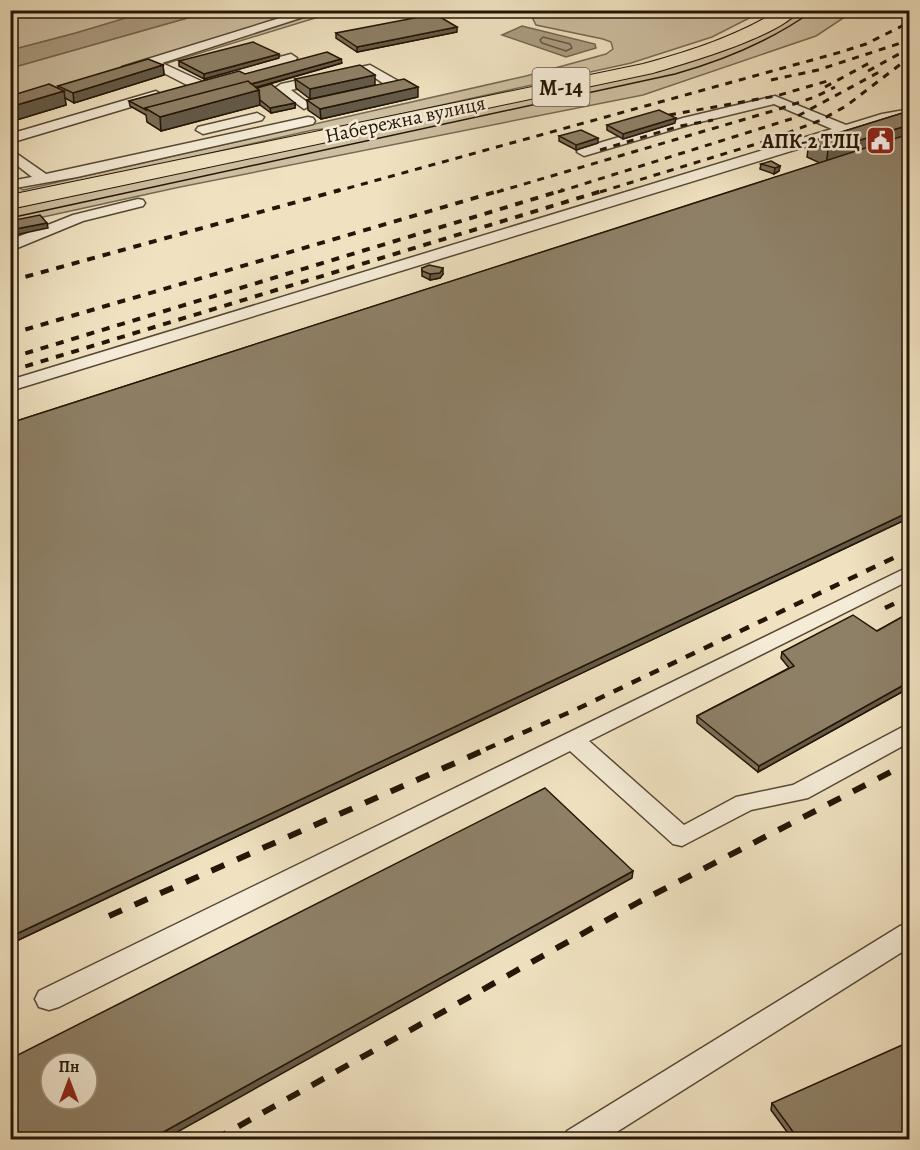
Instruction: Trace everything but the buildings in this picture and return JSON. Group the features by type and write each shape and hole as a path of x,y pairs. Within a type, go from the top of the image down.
{"highway":[{"name":"Набережна вулиця","path":"11,202 315,129 668,63 732,42 767,26 792,10"}],"street":[{"path":"118,72 320,10"},
{"path":"10,139 170,91 291,58"},
{"path":"151,62 196,84"},
{"path":"315,129 297,113 310,104 281,88 370,69 395,86 372,90"},
{"path":"584,152 688,121 775,100 845,130"},
{"path":"10,386 845,130 909,113"},
{"path":"42,178 84,159 257,117"},
{"path":"10,185 315,129"},
{"path":"10,153 42,178"},
{"path":"10,246 78,218 138,203"},
{"path":"49,999 909,572"},
{"path":"572,739 682,837 745,803 799,792 909,731"},
{"path":"578,1140 904,942"}],"shaded area":[{"path":"10,11 152,11 11,50"},
{"path":"212,11 338,11 11,111 11,68"},
{"path":"529,11 763,11 712,37 631,63 343,127 313,130 11,198 10,180 23,190 526,76 606,54 613,49 611,42 603,39 536,25"},
{"path":"797,11 854,11 816,36 643,95 180,187 11,224 10,209 651,71"}],"water":[{"path":"152,10 212,11 11,68 11,50"},
{"path":"522,26 595,44 596,48 566,57 502,35"}],"tram line":[{"path":"10,218 675,74 747,48 781,31 814,10"}],"railway":[{"path":"334,192 841,52 866,44 910,22"},
{"path":"771,80 818,70 910,40"},
{"path":"868,71 910,48"},
{"path":"600,192 766,141 821,120 846,106 910,57"},
{"path":"825,87 873,61"},
{"path":"558,192 794,118 881,71"},
{"path":"669,115 776,96 831,80"},
{"path":"497,192 776,110 815,97 835,87"},
{"path":"600,150 680,126 713,120"},
{"path":"10,281 340,190"},
{"path":"10,334 502,190"},
{"path":"10,358 563,190"},
{"path":"10,371 605,190"},
{"path":"486,749 577,709 910,550"},
{"path":"885,608 910,596"},
{"path":"109,916 489,748"},
{"path":"214,1140 639,902 910,762"}],"place":[{"name":"АПК-2 ТЛЦ","path":"881,141"}]}
